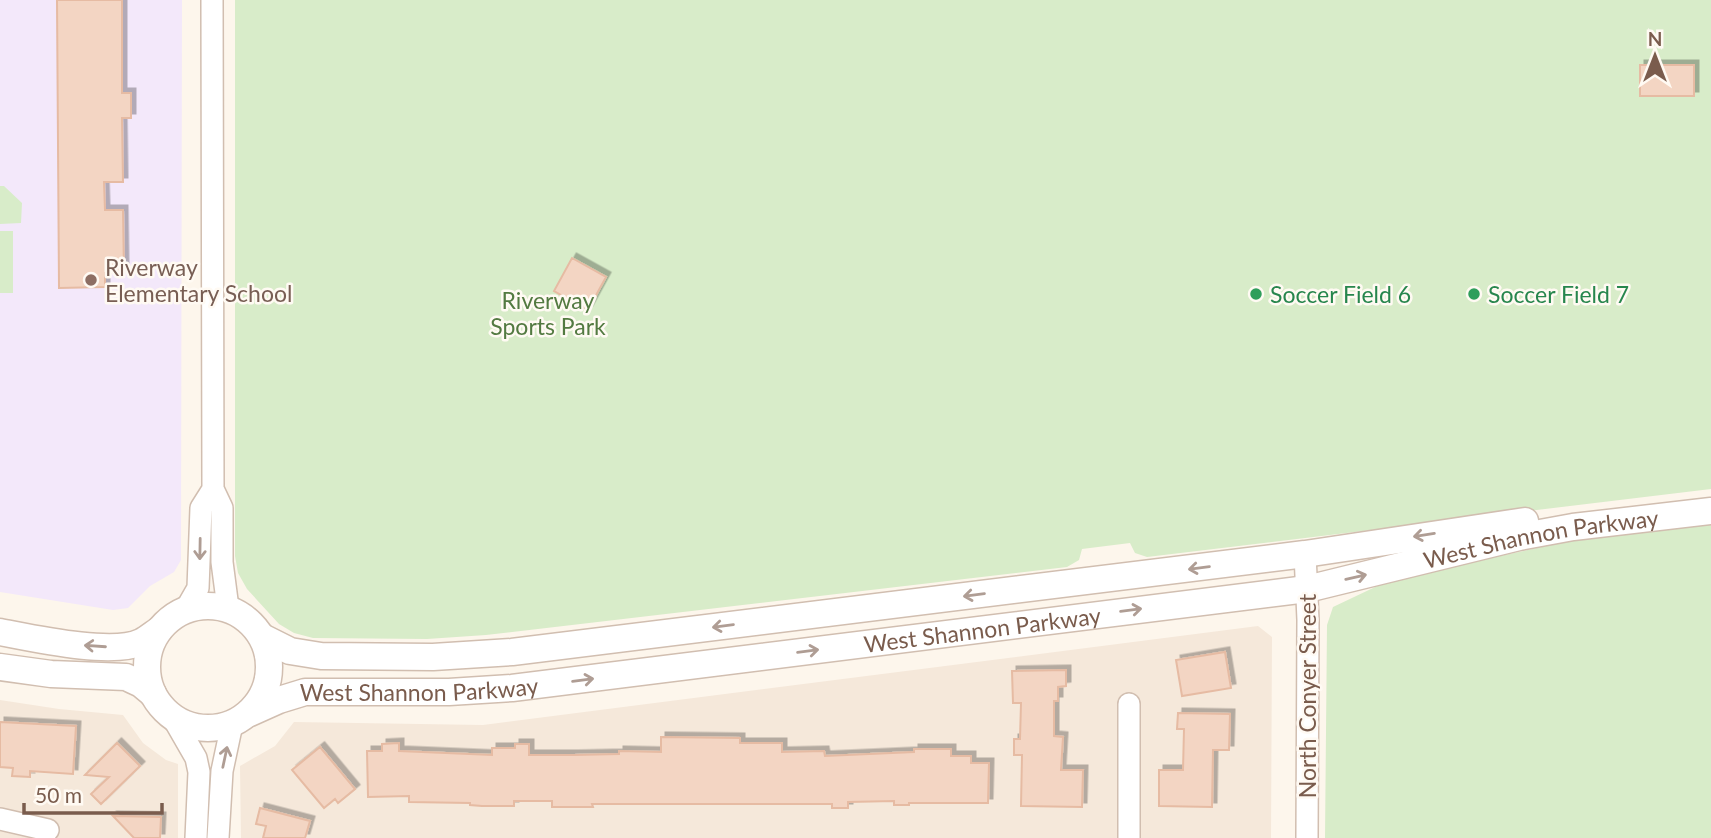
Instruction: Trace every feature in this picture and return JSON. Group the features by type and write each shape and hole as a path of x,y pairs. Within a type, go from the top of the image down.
{"street":[{"path":"212,0 213,489 222,508 222,562 228,608"},
{"path":"186,609 198,588 201,508 213,489"},
{"name":"West Shannon Parkway","path":"262,637 290,651 321,656 474,656 1305,554 1479,526 1711,500"},
{"name":"West Shannon Parkway","path":"241,719 279,700 305,692 449,692 512,688 1307,589 1520,537 1573,527 1711,511"},
{"name":"North Conyer Street","path":"1305,554 1307,838"},
{"path":"922,636 947,618 1083,601 1107,592 1122,576"},
{"path":"0,632 68,643 116,647 140,643 186,609 207,606 228,608 254,624 270,656 270,677 262,697 241,719 222,771 218,838"},
{"path":"153,694 147,661 159,630"},
{"path":"0,667 51,674 126,677 153,694 173,718 196,758 199,772 197,838"},
{"path":"1129,704 1129,838"},
{"path":"173,718 192,726 212,728 241,719"},
{"path":"0,819 48,830"}],"shaded area":[{"name":"Riverway Elementary School","path":"0,0 182,0 181,560 174,572 150,586 128,608 113,610 0,592"},
{"path":"1258,626 1272,637 1271,838 241,838 240,766 275,746 294,722 483,725"},
{"path":"0,700 123,715 143,743 166,760 178,764 178,838 0,838"}],"green space":[{"name":"Riverway Sports Park","path":"235,0 1711,0 1711,489 1147,557 1135,553 1130,543 1082,549 1079,560 1067,567 486,635 427,639 313,638 294,633 279,624 247,589 238,573 235,556"},
{"path":"0,186 4,186 22,203 21,223 0,224"},
{"path":"0,231 13,231 13,293 0,293"},
{"path":"1711,523 1711,838 1325,838 1327,625 1333,607 1392,579 1570,541"}],"building":[{"path":"57,0 122,0 122,93 131,93 131,118 122,118 123,182 104,182 105,210 123,210 124,273 105,273 105,287 59,288"},
{"path":"1640,65 1694,65 1694,96 1640,96"},
{"path":"572,258 606,277 588,310 554,291"},
{"path":"1225,652 1231,688 1182,696 1176,660"},
{"path":"1066,670 1066,686 1058,687 1058,701 1054,701 1054,736 1063,737 1061,770 1083,770 1082,807 1021,806 1022,755 1014,755 1014,739 1020,739 1021,703 1013,703 1012,671"},
{"path":"1178,713 1230,714 1229,750 1213,750 1212,807 1159,806 1159,770 1183,770 1184,729 1177,729"},
{"path":"0,722 76,726 73,774 30,771 30,777 12,776 13,768 0,767"},
{"path":"661,737 740,738 740,743 782,743 782,752 824,751 825,756 951,749 951,756 971,756 971,763 989,763 988,803 894,805 894,801 848,802 848,808 832,808 832,804 592,804 593,807 552,807 552,801 514,801 514,806 482,806 470,803 409,802 409,796 368,797 367,751 382,751 382,744 399,743 399,751 492,755 492,748 515,748 515,744 529,744 529,755 619,754 619,751 661,752"},
{"path":"117,743 140,766 101,804 91,794 109,777 85,775"},
{"path":"320,747 355,789 338,803 335,799 324,808 292,770"},
{"path":"260,808 310,821 305,838 263,838 266,826 256,824"},
{"path":"113,816 161,817 160,838 134,838"}],"place":[{"name":"Riverway Elementary School","path":"91,280"},
{"name":"Soccer Field 6","path":"1256,294"},
{"name":"Soccer Field 7","path":"1474,294"}]}
